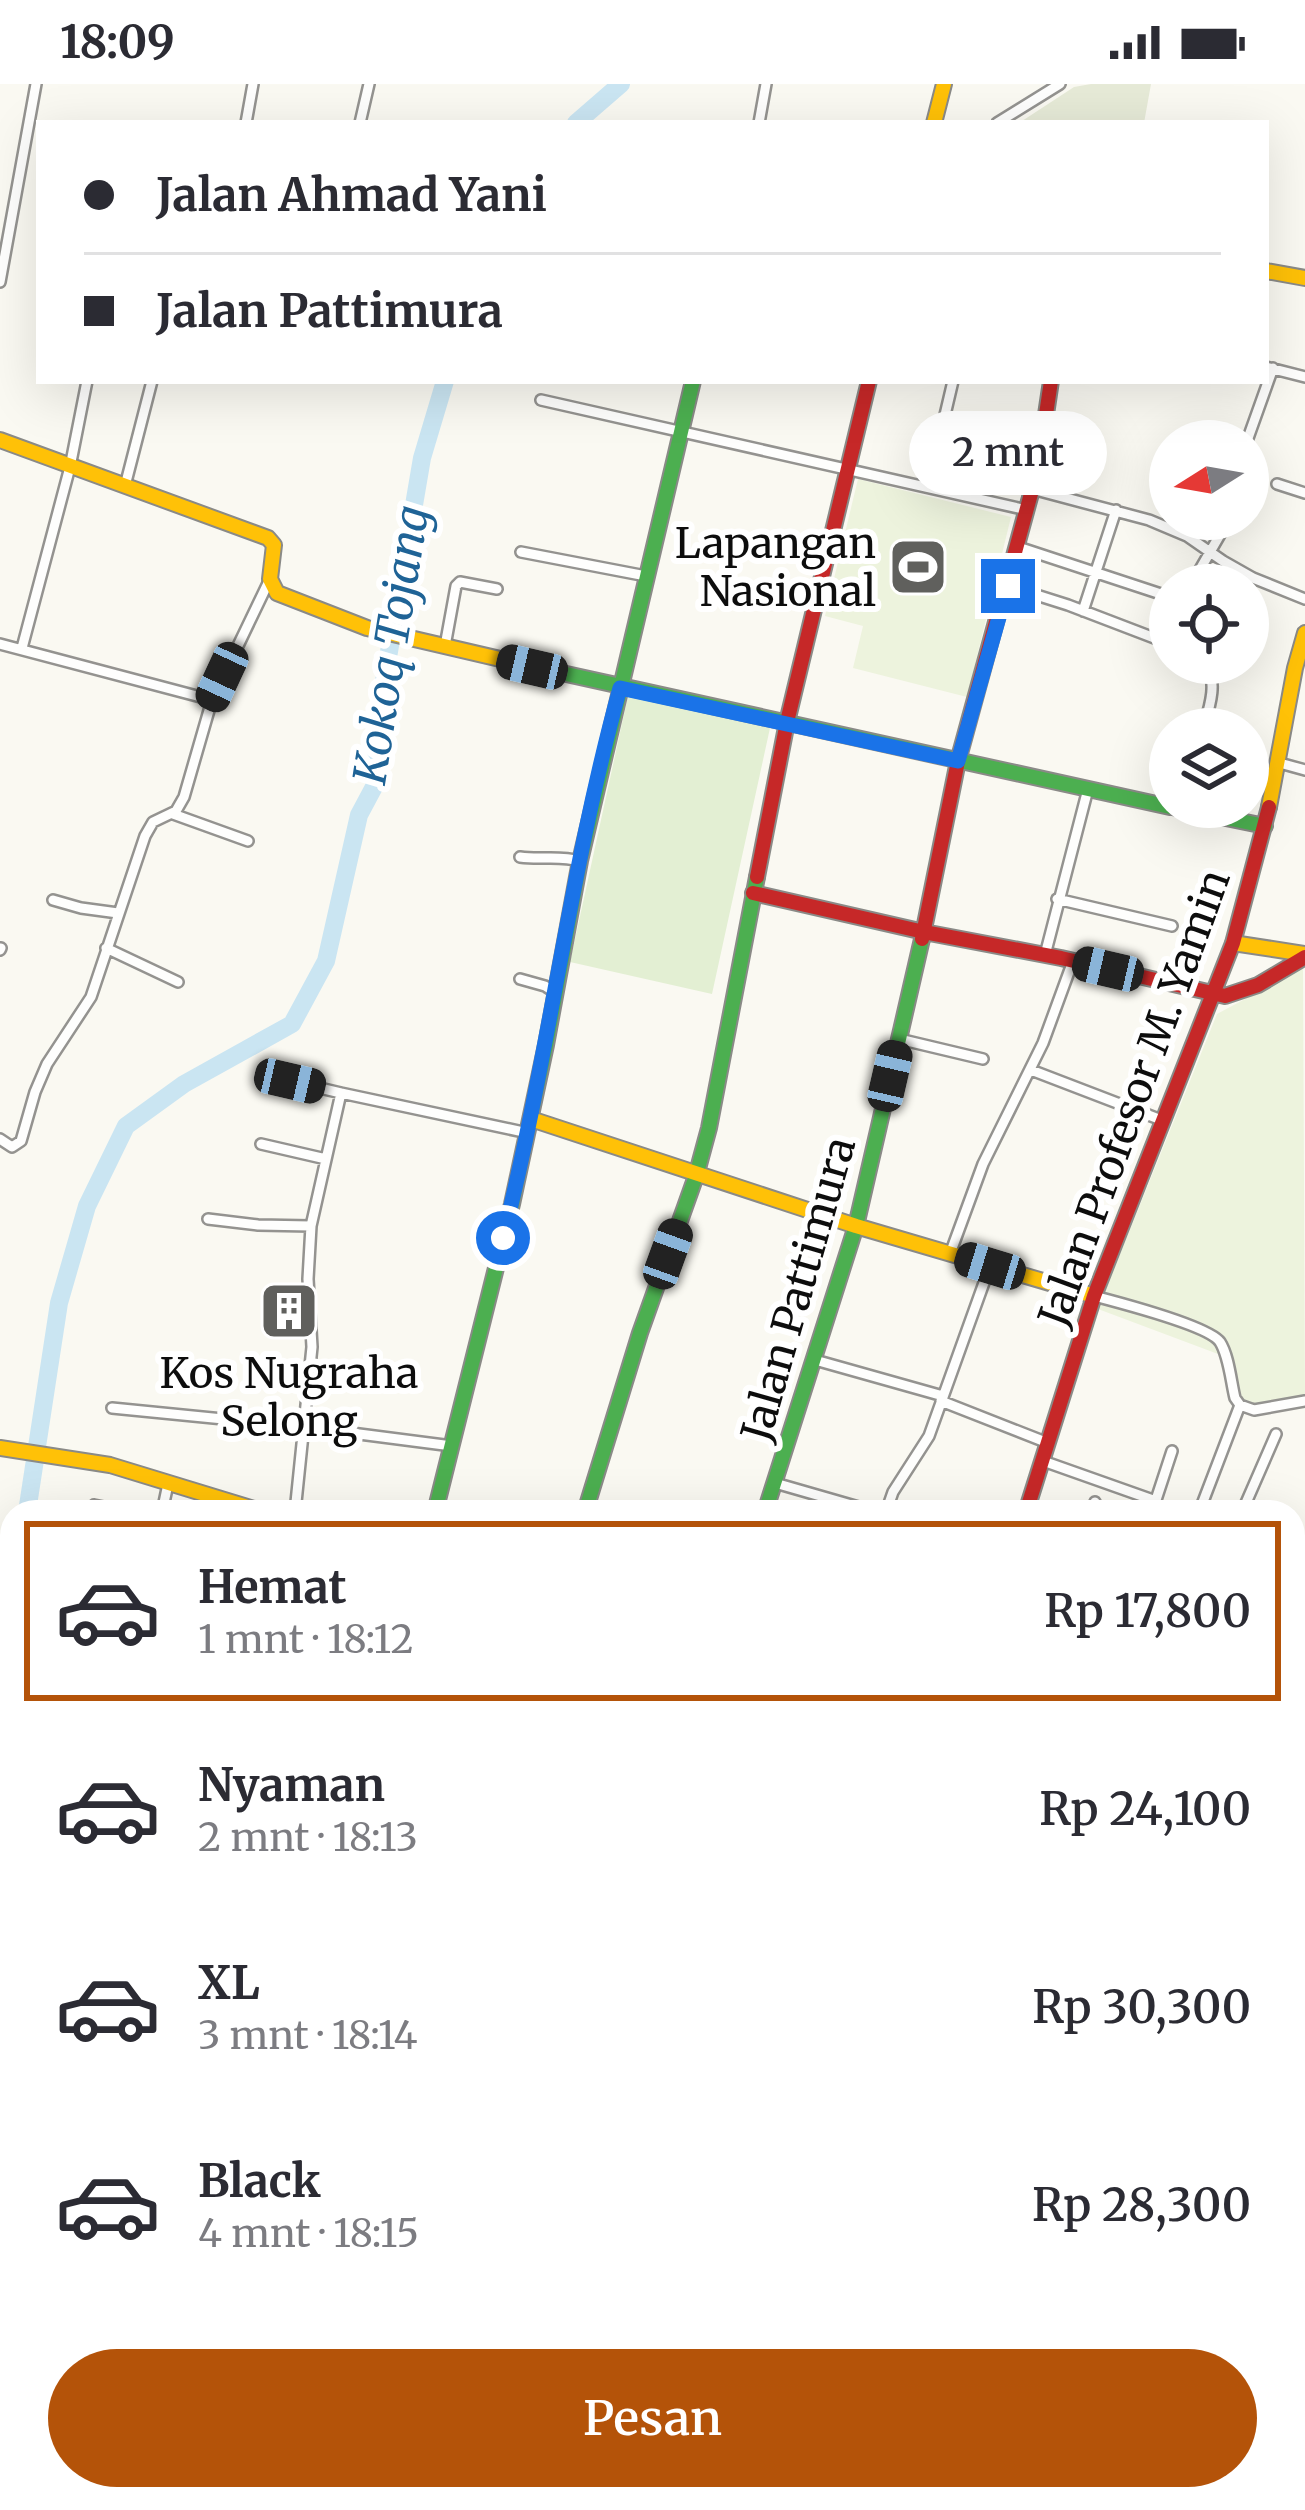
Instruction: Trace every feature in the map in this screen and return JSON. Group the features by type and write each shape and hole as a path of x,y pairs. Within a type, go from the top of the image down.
{"street":[{"path":"0,282 36,84"},
{"path":"247,120 253,84"},
{"path":"361,120 369,84"},
{"path":"760,120 766,84"},
{"path":"935,120 944,84"},
{"path":"1002,120 1060,84"},
{"path":"1269,272 1305,278"},
{"path":"1270,368 1305,377"},
{"path":"22,648 70,467 86,384"},
{"path":"124,486 151,384"},
{"path":"438,1500 530,1126 580,861 692,384"},
{"path":"589,1500 640,1333 696,1176 717,1090 787,722 868,384"},
{"path":"928,487 951,384"},
{"name":"Jalan Pattimura","path":"770,1500 856,1226 958,761 1032,489 1050,384"},
{"path":"1254,420 1265,384"},
{"path":"541,400 1027,510"},
{"path":"0,440 268,538 274,545 270,579 212,700 184,797 173,814 149,826 87,1005 47,1064 21,1141 12,1147 0,1139"},
{"path":"1277,484 1305,494"},
{"path":"1032,489 1149,520 1186,536 1253,578 1305,598"},
{"path":"1083,611 1116,510"},
{"path":"1202,564 1217,540"},
{"path":"1018,547 1149,590"},
{"path":"520,552 646,576"},
{"path":"270,579 284,598 367,628 620,688 1149,802"},
{"path":"439,645 460,582 496,589"},
{"path":"1008,586 1149,636"},
{"name":"Jalan Profesor M. Yamin","path":"1269,803 1305,633"},
{"path":"0,644 212,700"},
{"path":"1276,762 1305,770"},
{"path":"1046,955 1088,789"},
{"path":"173,814 248,841"},
{"name":"Jalan Profesor M. Yamin","path":"1030,1500 1094,1296 1234,943 1264,828"},
{"path":"520,856 580,861"},
{"path":"753,893 1226,996 1244,992 1305,955"},
{"path":"1058,899 1172,926"},
{"path":"53,900 118,914"},
{"path":"1234,943 1305,955"},
{"path":"106,948 178,982"},
{"path":"950,1253 983,1164 1030,1070 1073,961"},
{"path":"520,979 556,993"},
{"path":"899,1039 983,1059"},
{"path":"1030,1070 1164,1121"},
{"path":"290,1081 530,1126 1186,1325 1218,1340 1240,1405 1205,1500"},
{"path":"296,1500 312,1347 311,1226 340,1093"},
{"path":"261,1144 326,1159"},
{"path":"208,1219 311,1226"},
{"path":"890,1500 929,1436 990,1266"},
{"path":"815,1360 942,1398 1049,1443"},
{"path":"1240,1405 1254,1409 1305,1401"},
{"path":"112,1408 453,1446"},
{"path":"1247,1500 1276,1434"},
{"path":"0,1448 110,1465 220,1500"},
{"path":"1156,1500 1172,1451"},
{"path":"1043,1461 1137,1500"},
{"path":"165,1500 168,1484"},
{"path":"776,1484 833,1500"},
{"path":"204,1500 205,1496"}],"green space":[{"path":"1151,84 1145,120 1024,120 1074,87"},
{"name":"Lapangan Nasional","path":"858,479 1011,517 967,697 853,668 863,626 825,616"},
{"path":"628,696 770,728 712,994 570,962"},
{"path":"1303,968 1305,1400 1235,1410 1218,1354 1098,1309 1217,1014"}],"waterway":[{"name":"Kokoq Tojang","path":"579,120 621,84"},
{"name":"Kokoq Tojang","path":"29,1500 59,1303 87,1206 126,1126 184,1084 292,1024 326,961 359,815 375,785 377,722 422,458 444,384"}],"traffic: fast":[{"path":"438,1500 512,1204 580,861 692,384"},
{"path":"530,666 1149,802"},
{"path":"589,1500 709,1128 757,877"},
{"path":"769,1500 856,1226 922,939"}],"traffic: slow":[{"path":"935,120 944,84"},
{"path":"1269,272 1305,278"},
{"path":"0,440 268,538 274,545 270,579 277,593 367,628 530,666"},
{"path":"1269,807 1305,633"},
{"path":"1233,943 1305,954"},
{"path":"531,1119 856,1226 1094,1296"},
{"path":"0,1448 110,1465 225,1500"}],"traffic: jam":[{"path":"757,877 787,722 868,384"},
{"path":"922,939 958,761 1038,468 1051,384"},
{"path":"1030,1500 1094,1296 1233,943 1263,828"},
{"path":"753,893 1225,996 1258,985 1305,957"}],"place":[{"name":"Lapangan Nasional","path":"918,567"},
{"name":"Kos Nugraha Selong","path":"289,1311"}],"route":[{"path":"503,1238 620,688 958,761 1008,586"}]}
